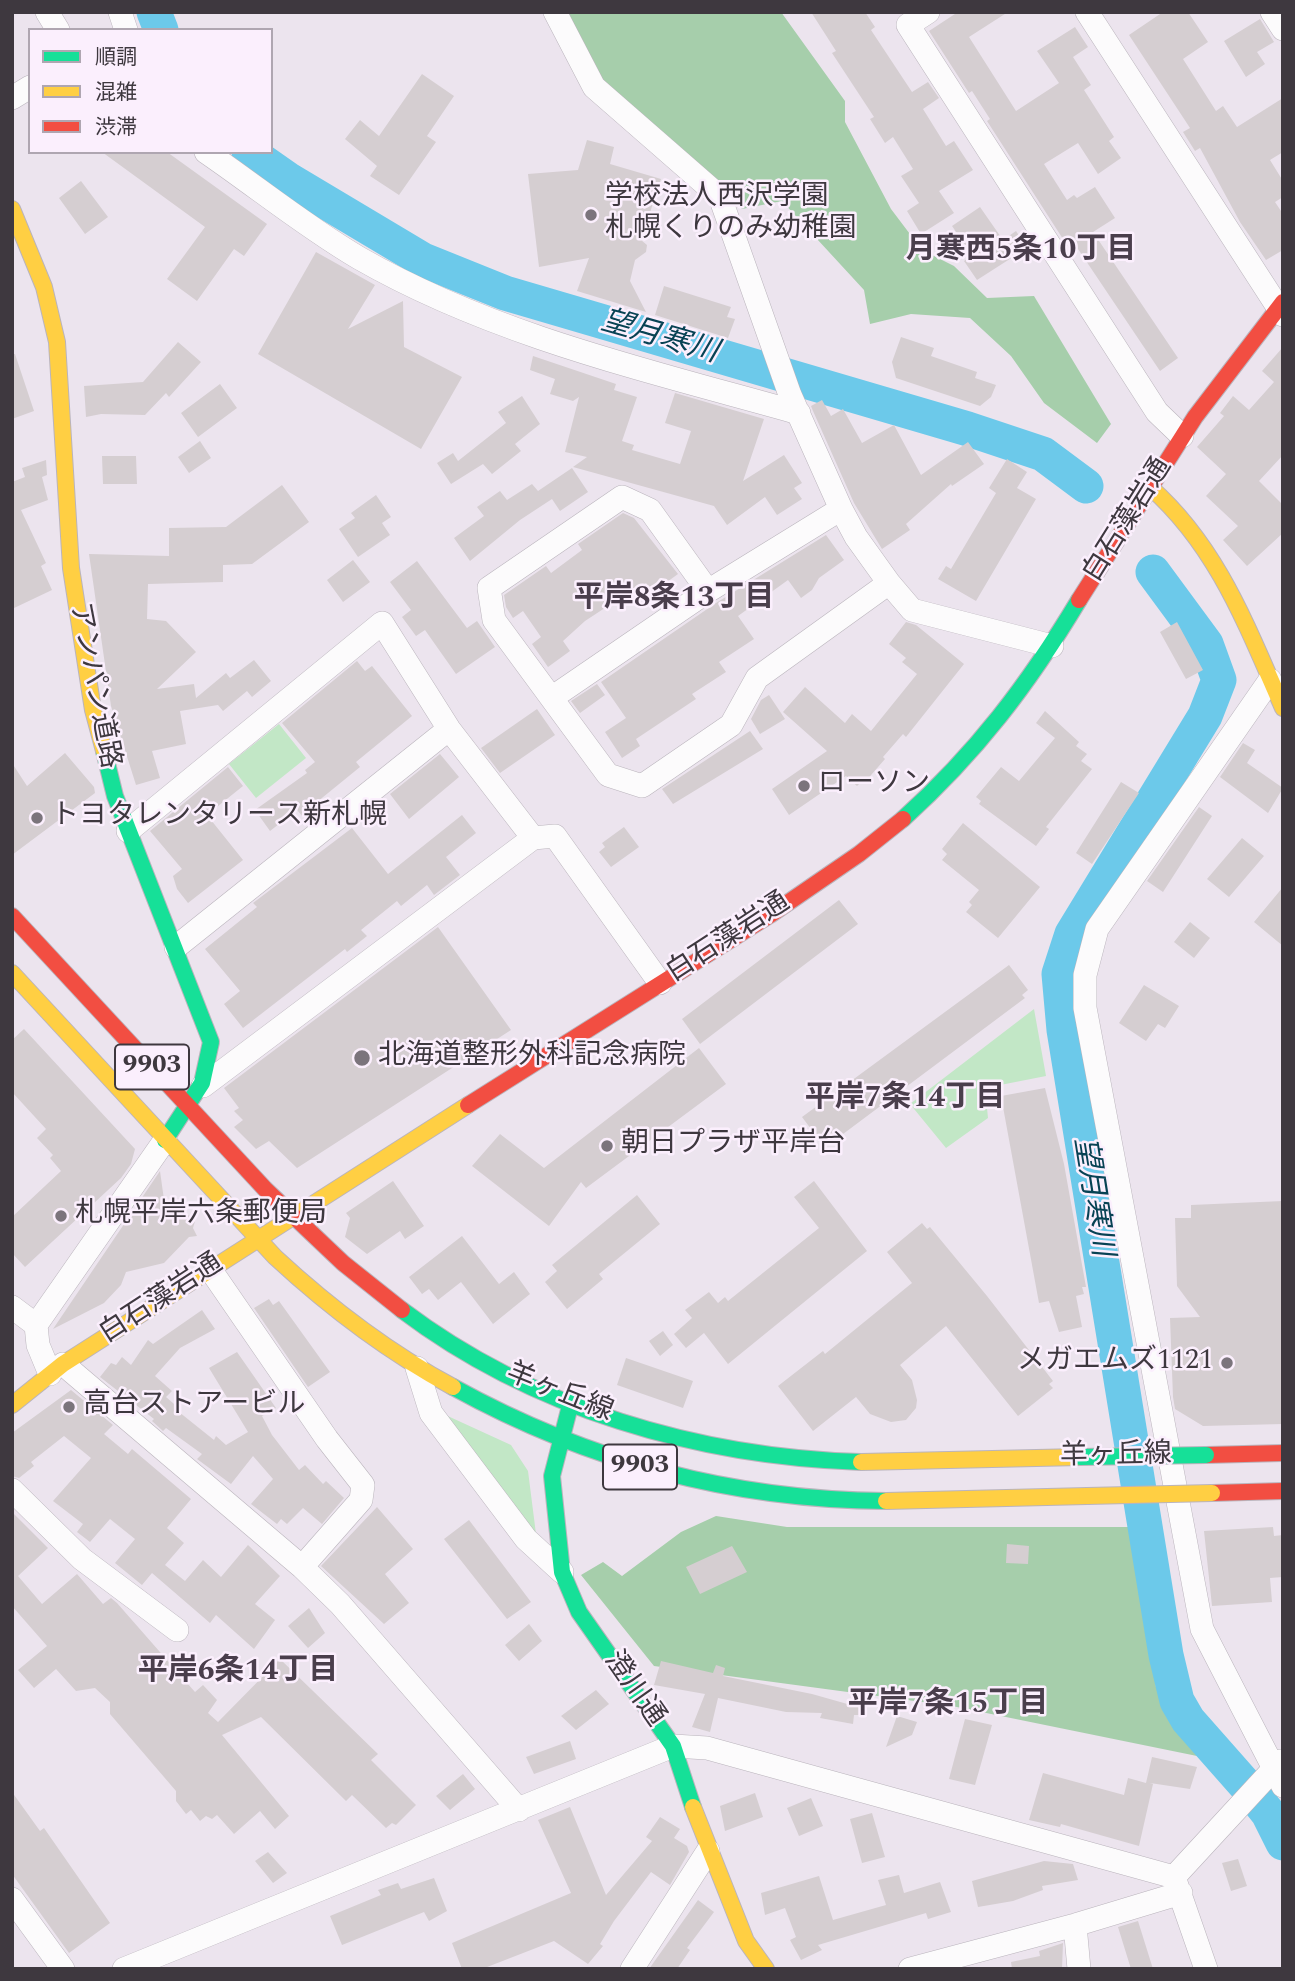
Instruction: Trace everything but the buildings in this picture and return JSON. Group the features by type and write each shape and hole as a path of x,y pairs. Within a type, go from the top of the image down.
{"main road":[{"name":"アンパン道路","path":"12,209 44,287 57,342 71,568 93,710 115,796 211,1042 211,1067 204,1086 165,1140"},
{"name":"白石藻岩通","path":"12,1405 57,1369 210,1269 863,851 920,804 977,748 1013,704 1182,436 1238,356 1281,308"},
{"path":"1150,487 1174,505 1221,572 1283,708"},
{"name":"羊ヶ丘線","path":"12,916 292,1217 372,1288 499,1370 571,1402 696,1442 801,1458 893,1463 1283,1453"},
{"name":"羊ヶ丘線","path":"12,974 258,1239 321,1298 417,1368 561,1440 675,1476 801,1497 933,1500 1283,1491"},
{"name":"澄川通","path":"571,1402 552,1476 562,1572 579,1612 673,1746 708,1852 746,1941 766,1969"}],"street":[{"path":"47,12 57,28"},
{"path":"555,12 594,87 720,197 795,404 841,509 856,537 889,583 912,610 1052,646"},
{"path":"928,12 908,25 1157,412 1182,436"},
{"path":"1087,12 1281,308"},
{"path":"1272,12 1283,29"},
{"path":"12,98 28,88"},
{"path":"209,154 359,258 428,291 566,348 795,404"},
{"path":"708,591 650,510 622,497 489,588 494,620 554,697 608,775 642,786 731,725 757,678 889,583"},
{"path":"554,697 708,591 841,509"},
{"path":"128,831 382,624 449,729 533,838"},
{"path":"910,1969 1075,1925 1178,1885 1235,1811 1276,1773 1212,1652 1197,1609 1085,1008 1085,975 1097,929 1270,680"},
{"path":"176,947 449,729"},
{"path":"204,1086 533,838 555,836 660,983"},
{"path":"165,1140 36,1325 38,1345 57,1369 302,1567 340,1604 519,1811"},
{"path":"210,1269 327,1438 363,1485 360,1500 302,1567"},
{"path":"12,1307 36,1325"},
{"path":"417,1368 431,1413 526,1539 562,1572"},
{"path":"12,1490 82,1559 177,1630"},
{"path":"124,1969 519,1811 673,1746 706,1748 1178,1885"},
{"path":"632,1969 708,1852"},
{"path":"1178,1885 1206,1969"},
{"path":"12,1899 63,1969"},
{"path":"1075,1925 1079,1969"}],"green space":[{"path":"564,12 781,12 845,101 845,122 891,209 922,250 954,266 987,298 1034,296 1111,424 1097,443 1044,403 1011,356 970,318 911,314 870,324 864,290 782,201 742,209 602,80"},
{"path":"279,724 306,758 256,798 229,764"},
{"path":"1034,1009 1046,1076 985,1088 988,1118 946,1148 910,1104"},
{"path":"439,1412 511,1445 528,1471 536,1534"},
{"path":"716,1516 787,1527 1131,1527 1156,1687 1197,1756 952,1706 654,1666 581,1575 603,1562 622,1576 681,1532"}],"waterway":[{"name":"望月寒川","path":"154,12 160,28"},
{"name":"望月寒川","path":"252,154 289,180 423,260 505,293 968,429 1043,454 1086,486"},
{"name":"望月寒川","path":"1153,572 1206,644 1219,680 1205,716 1072,934 1059,974 1064,1030 1166,1655 1177,1701 1188,1720 1268,1813 1283,1843"}],"traffic: fast":[{"path":"903,819 954,769 999,717 1040,661 1079,600"},
{"path":"104,751 115,796 211,1042 202,1083 165,1140"},
{"path":"402,1310 453,1345 506,1375 562,1400 620,1421 679,1438 739,1450 861,1462"},
{"path":"453,1387 556,1436 662,1471 773,1493 886,1501"},
{"path":"571,1402 552,1476 562,1572 579,1612 673,1746 693,1807"},
{"path":"1080,1457 1206,1455"}],"traffic: slow":[{"path":"12,209 44,287 57,342 71,568 93,710 104,751"},
{"path":"1150,487 1174,510 1212,562 1243,618 1283,708"},
{"path":"12,973 275,1257 360,1328 453,1387"},
{"path":"12,1405 63,1364 468,1105"},
{"path":"861,1462 1080,1457"},
{"path":"1087,1496 1212,1493"},
{"path":"886,1501 1087,1496"},
{"path":"693,1807 746,1941 766,1969"}],"traffic: jam":[{"path":"1079,600 1195,417 1283,302"},
{"path":"468,1105 770,915 859,854 903,819"},
{"path":"12,916 265,1189 343,1263 402,1310"},
{"path":"1206,1455 1283,1453"},
{"path":"1212,1493 1283,1491"}],"place":[{"name":"学校法人西沢学園 札幌くりのみ幼稚園","path":"591,215"},
{"name":"ローソン","path":"804,786"},
{"name":"トヨタレンタリース新札幌","path":"37,818"},
{"name":"北海道整形外科記念病院","path":"362,1058"},
{"name":"朝日プラザ平岸台","path":"607,1146"},
{"name":"札幌平岸六条郵便局","path":"61,1216"},
{"name":"メガエムズ1121","path":"1227,1363"},
{"name":"高台ストアービル","path":"69,1407"}],"district":[{"name":"月寒西5条10丁目","path":"1021,252"},
{"name":"平岸8条13丁目","path":"674,600"},
{"name":"平岸7条14丁目","path":"905,1100"},
{"name":"平岸6条14丁目","path":"238,1673"},
{"name":"平岸7条15丁目","path":"948,1706"}]}
